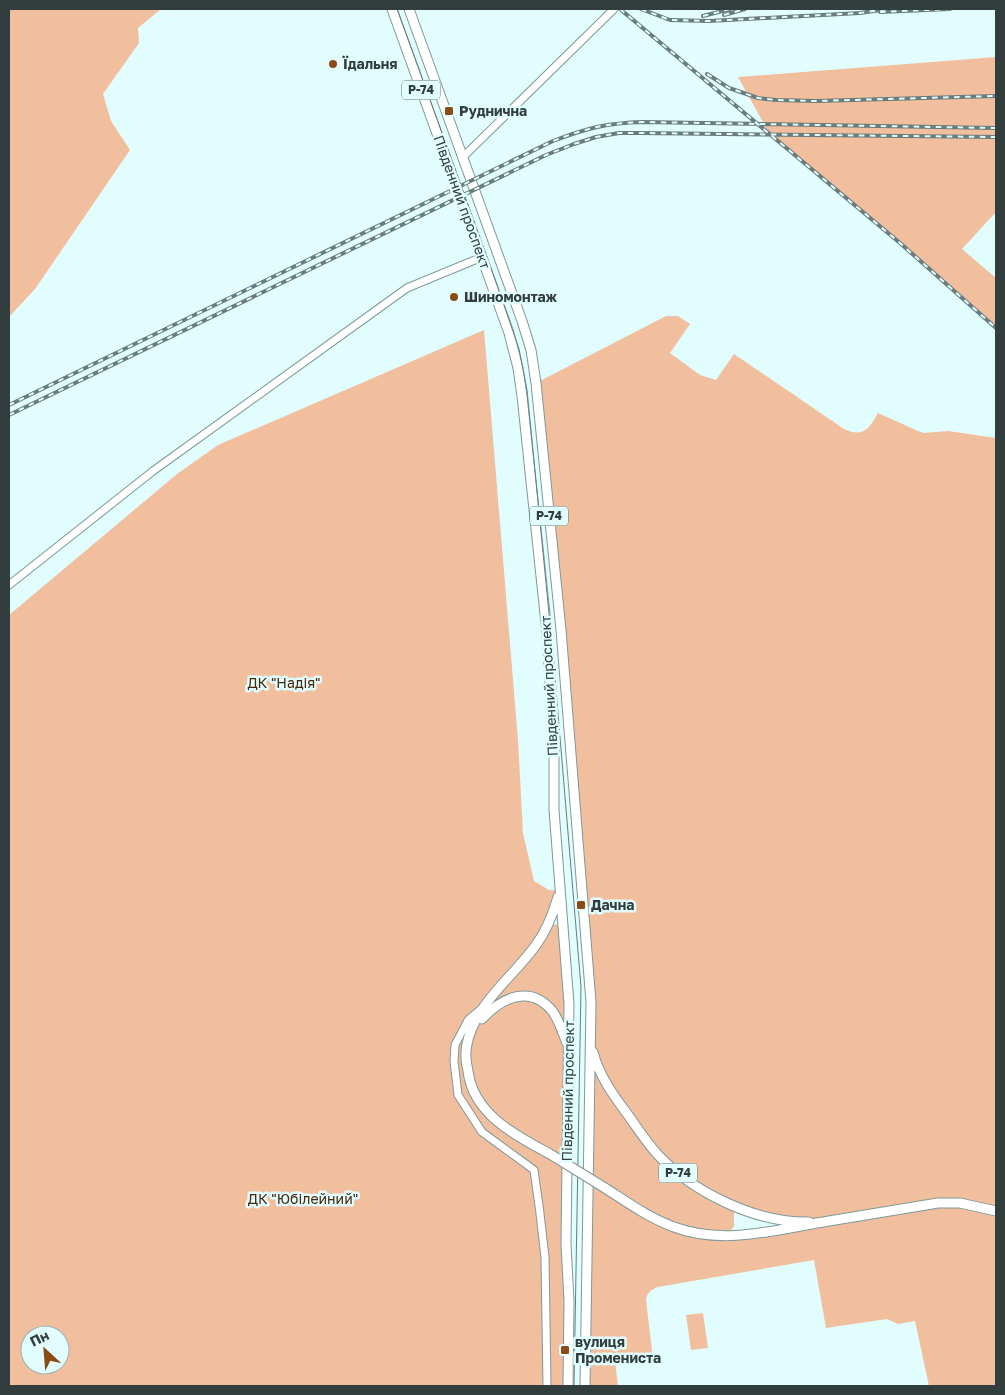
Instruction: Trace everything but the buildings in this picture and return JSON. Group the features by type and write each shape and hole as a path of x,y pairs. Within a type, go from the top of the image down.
{"main road":[{"name":"Південний проспект","path":"392,9 513,347 522,396 547,633 554,750 554,810 569,1004 570,1049 566,1205 569,1301 568,1386"},
{"name":"Південний проспект","path":"409,9 522,321 534,364 560,620 591,1002 585,1386"},
{"name":"Р-74","path":"560,891 549,925 536,946 488,1003 469,1037 466,1049 468,1076 472,1089 480,1103 501,1125 661,1221 675,1228 712,1236 727,1237 781,1230 938,1203 960,1203 996,1211"},
{"path":"469,1037 481,1020 500,1002 512,997 529,997 543,1003 552,1011 560,1024 570,1049"},
{"name":"Р-74","path":"591,1043 600,1072 618,1102 656,1152 688,1181 718,1198 759,1214 777,1219 796,1221 827,1221"}],"street":[{"path":"462,158 614,9"},
{"path":"9,585 154,471 407,288 482,258"},
{"path":"488,1003 468,1020 455,1045 454,1061 458,1094 482,1132 534,1170 545,1257 547,1386"}],"green space":[{"path":"9,9 161,9 138,28 139,43 103,94 111,121 130,150 35,289 9,317"},
{"path":"996,57 996,212 962,249 996,278 996,327 769,133 738,77"},
{"path":"666,316 678,316 690,324 670,353 700,375 716,380 734,354 851,432 856,433 865,430 872,424 878,413 924,433 948,431 996,438 996,1386 929,1386 915,1321 898,1324 887,1319 826,1328 814,1260 653,1289 648,1293 646,1300 653,1359 615,1361 618,1386 584,1386 591,1002 536,383","holes":["734,1206 805,1222 727,1236 734,1226"]},
{"path":"484,330 518,740 523,833 534,881 549,890 560,891 549,925 563,924 569,1004 568,1386 9,1386 9,615 177,474 218,445"},
{"path":"703,1313 708,1348 691,1350 686,1315"}],"tram line":[{"path":"397,9 519,349 527,390 553,654 581,987 574,1386"}],"railway":[{"path":"620,9 900,243 996,328"},
{"path":"641,9 670,20 709,21 860,13 887,9"},
{"path":"703,16 730,9"},
{"path":"724,15 745,9"},
{"path":"880,12 950,9"},
{"path":"707,74 729,88 758,98 776,100 816,101 996,96"},
{"path":"9,405 553,141 576,133 608,125 643,122 996,128"},
{"path":"9,415 546,155 596,137 619,133 996,137"}],"place":[{"name":"Їдальня","path":"333,64"},
{"name":"Руднична","path":"449,111"},
{"name":"Шиномонтаж","path":"454,297"},
{"name":"Дачна","path":"581,905"},
{"name":"вулиця Промениста","path":"565,1350"}],"park label":[{"name":"ДК \"Надія\"","path":"284,683"},
{"name":"ДК \"Юбілейний\"","path":"303,1199"}]}
